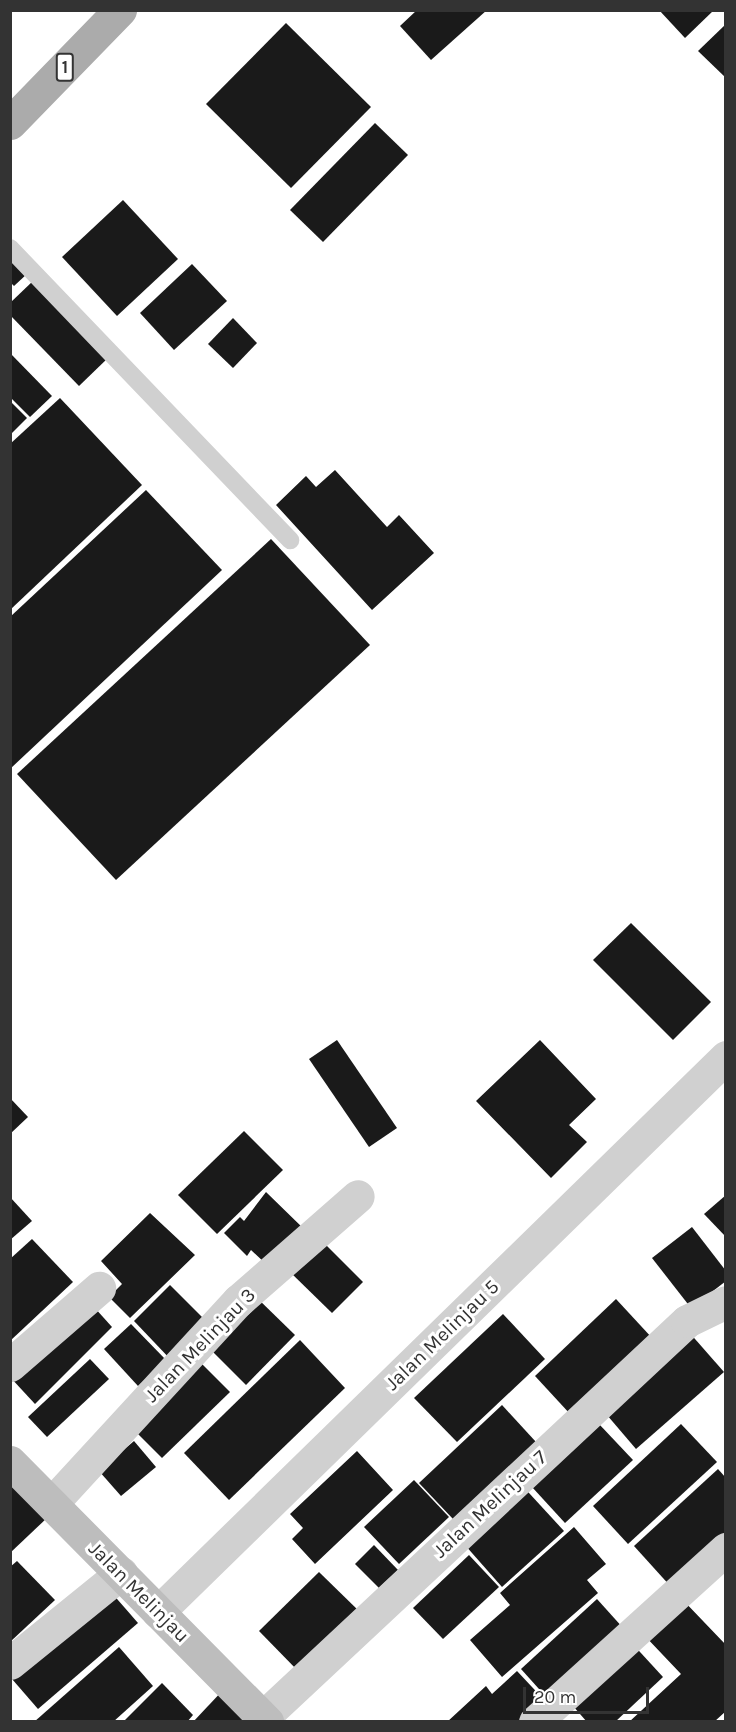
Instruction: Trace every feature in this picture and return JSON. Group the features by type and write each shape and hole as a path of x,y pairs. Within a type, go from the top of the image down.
{"main road":[{"name":"1","path":"14,113 120,10"}],"street":[{"name":"Jalan Melinjau 5","path":"158,1612 726,1057"},
{"name":"Jalan Melinjau 3","path":"52,1503 238,1301 358,1196"},
{"path":"10,1365 99,1288"},
{"name":"Jalan Melinjau 7","path":"263,1720 687,1321 726,1302"},
{"name":"Jalan Melinjau","path":"10,1462 263,1720"},
{"path":"535,1722 726,1549"},
{"path":"10,1663 121,1573"}],"lane":[{"path":"10,248 290,540"}],"building":[{"path":"417,10 487,10 431,60 400,26"},
{"path":"659,10 714,10 685,38"},
{"path":"286,23 371,107 291,188 206,104"},
{"path":"726,24 726,78 698,51"},
{"path":"375,123 408,155 323,242 290,210"},
{"path":"123,200 178,259 117,316 62,257"},
{"path":"10,254 28,273 14,286 10,282"},
{"path":"192,264 227,301 174,350 140,313"},
{"path":"34,280 109,357 79,386 10,315 10,303"},
{"path":"233,318 257,343 233,368 208,344"},
{"path":"10,353 52,396 30,417 10,397"},
{"path":"60,398 142,485 10,610 10,444"},
{"path":"10,401 27,418 10,435"},
{"path":"335,470 387,527 399,515 434,553 372,610 276,505 306,476 316,487"},
{"path":"146,490 222,570 10,769 10,617"},
{"path":"271,539 370,645 116,880 17,774"},
{"path":"631,923 711,1002 673,1040 593,960"},
{"path":"337,1040 397,1128 369,1147 309,1059"},
{"path":"540,1040 596,1099 569,1125 587,1142 551,1178 476,1101"},
{"path":"10,1098 28,1117 10,1134"},
{"path":"244,1131 283,1170 217,1234 178,1195"},
{"path":"266,1192 306,1231 266,1264 251,1250 247,1256 224,1233 240,1217 244,1221"},
{"path":"726,1195 726,1237 704,1214"},
{"path":"10,1197 32,1221 10,1240"},
{"path":"150,1213 195,1255 130,1318 109,1297 122,1284 101,1261"},
{"path":"692,1227 726,1271 726,1281 691,1308 652,1258"},
{"path":"32,1239 73,1282 10,1341 10,1259"},
{"path":"321,1240 363,1282 332,1313 290,1272"},
{"path":"170,1285 207,1322 173,1362 134,1321"},
{"path":"254,1295 295,1335 246,1385 205,1344"},
{"path":"616,1299 653,1339 571,1415 535,1376"},
{"path":"94,1307 112,1327 35,1404 10,1377"},
{"path":"503,1314 545,1359 457,1442 414,1398"},
{"path":"131,1324 166,1360 138,1386 104,1349"},
{"path":"688,1331 724,1372 636,1449 601,1408"},
{"path":"300,1340 345,1388 229,1500 184,1453"},
{"path":"90,1359 109,1379 47,1437 28,1417"},
{"path":"201,1363 230,1392 162,1458 133,1429"},
{"path":"502,1405 536,1442 453,1519 419,1483"},
{"path":"599,1424 633,1460 565,1523 532,1487"},
{"path":"681,1424 717,1462 628,1544 593,1506"},
{"path":"134,1441 156,1467 121,1496 99,1471"},
{"path":"357,1451 393,1490 315,1564 292,1539 303,1528 290,1514"},
{"path":"718,1469 726,1478 726,1538 672,1588 634,1546"},
{"path":"10,1478 48,1517 10,1553"},
{"path":"414,1480 449,1517 399,1564 364,1527"},
{"path":"518,1481 564,1531 502,1587 457,1536"},
{"path":"574,1527 606,1564 587,1580 598,1593 502,1677 470,1640 510,1605 500,1593"},
{"path":"374,1545 398,1570 379,1588 355,1564"},
{"path":"469,1555 499,1587 443,1639 413,1608"},
{"path":"17,1561 55,1600 10,1642 10,1567"},
{"path":"319,1572 361,1613 300,1673 259,1631"},
{"path":"111,1592 138,1623 38,1709 12,1679"},
{"path":"681,1598 726,1645 726,1711 714,1722 629,1722 681,1674 643,1634"},
{"path":"597,1599 624,1629 548,1699 521,1669"},
{"path":"629,1640 663,1677 615,1722 587,1722 566,1698"},
{"path":"119,1647 153,1686 113,1722 34,1722"},
{"path":"517,1671 547,1703 527,1722 447,1722 486,1686 492,1694"},
{"path":"162,1683 193,1715 187,1722 123,1722"},
{"path":"224,1689 254,1722 193,1722"}]}
